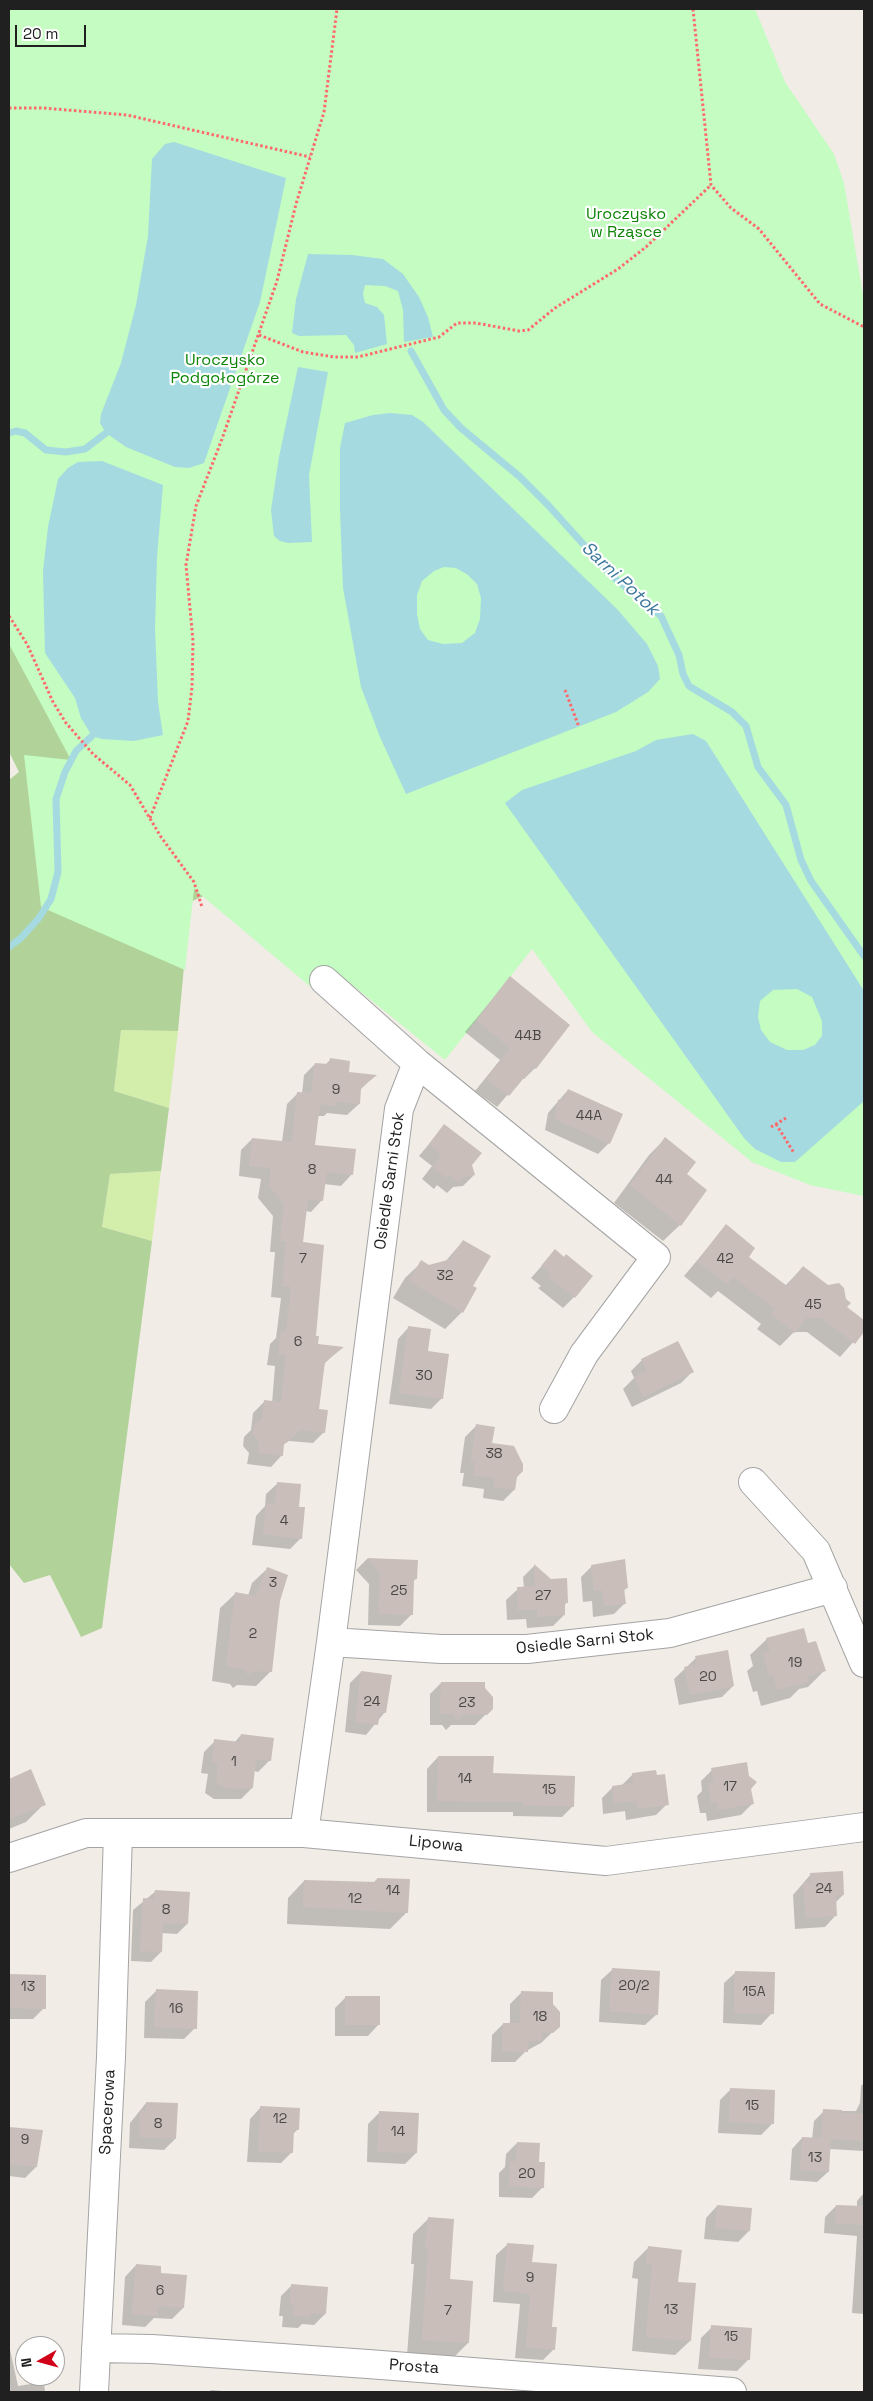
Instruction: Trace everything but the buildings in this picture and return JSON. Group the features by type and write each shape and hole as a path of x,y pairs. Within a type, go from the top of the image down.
{"street":[{"path":"324,980 418,1062 656,1257 584,1354 554,1409"},
{"name":"Osiedle Sarni Stok","path":"304,1832 331,1642 399,1109 418,1062"},
{"path":"753,1482 816,1551 864,1664"},
{"name":"Osiedle Sarni Stok","path":"331,1642 441,1649 537,1648 670,1633 833,1588"},
{"name":"Lipowa","path":"9,1858 86,1833 304,1832 606,1861 864,1827"},
{"name":"Spacerowa","path":"94,2392 110,2057 118,1832"},
{"name":"Prosta","path":"96,2348 152,2349 359,2363 732,2392"}],"path":[{"path":"150,818 188,721 192,687 192,640 186,565 196,506 277,281 324,112 337,9"},
{"path":"693,9 711,185 731,208 758,229 820,304 864,327"},
{"path":"9,108 43,108 127,115 310,157"},
{"path":"258,335 303,352 334,357 358,357 439,337 457,323 476,322 520,331 528,330 555,308 618,269 632,258 711,185"},
{"path":"9,616 28,644 53,702 66,723 93,754 130,785 160,837 194,882 202,907"},
{"path":"565,690 579,727"},
{"path":"771,1127 786,1118"},
{"path":"776,1124 794,1153"}],"green space":[{"path":"9,9 224,887 190,902 178,1031 121,1030 114,1091 169,1108 161,1171 110,1174 102,1227 152,1241 102,1628 81,1637 50,1575 24,1583 9,1564 9,780 19,772 9,752"},
{"path":"9,9 755,9 785,82 834,154 844,183 864,301 864,1196 810,1185 752,1162 592,1032 532,949 445,1060 330,967 325,999 194,889 185,970 41,907 24,755 71,760 9,644"},
{"path":"121,1030 178,1031 169,1108 114,1091"},
{"path":"161,1171 152,1241 102,1227 110,1174"}],"water":[{"path":"174,142 286,178 260,302 204,463 189,468 175,467 126,447 106,433 100,423 101,414 121,363 136,305 148,236 152,159 165,144"},
{"path":"308,254 352,255 383,259 403,274 419,297 428,317 433,337 404,342 403,310 398,291 385,286 365,285 363,294 365,303 377,307 384,315 387,344 355,353 354,345 346,335 299,336 292,333 296,299"},
{"path":"298,367 328,372 309,475 312,542 288,543 280,541 274,536 271,510 279,457"},
{"path":"390,413 412,415 423,422 617,609 647,644 658,666 660,679 648,692 616,712 406,794 380,737 361,687 343,588 340,448 345,423 373,415","holes":["444,567 456,568 468,575 477,584 481,598 480,619 475,633 462,643 443,644 428,640 420,629 417,614 417,595 422,581 434,571"]},
{"path":"102,461 163,485 157,557 155,629 158,702 163,735 134,741 102,739 92,736 81,718 75,698 45,653 43,571 48,527 58,479 68,468 78,462"},
{"path":"693,734 706,741 864,991 864,1101 795,1162 781,1162 755,1149 744,1138 505,803 522,790 636,751 656,740","holes":["797,989 812,997 822,1021 822,1036 815,1045 803,1050 787,1050 770,1042 761,1030 758,1017 760,1001 773,990"]}],"waterway":[{"name":"Sarni Potok","path":"411,351 444,410 461,428 520,477 611,575 661,616 679,655 683,674 689,686 732,712 746,726 758,767 786,805 801,860 811,881 864,956"},
{"path":"9,433 16,431 25,433 46,450 66,452 85,449 106,433"},
{"path":"9,947 21,938 39,918 51,899 58,872 56,799 65,772 76,751 92,736"}],"park label":[{"name":"Uroczysko w Rząsce","path":"626,224"},
{"name":"Uroczysko Podgołogórze","path":"225,370"}]}
